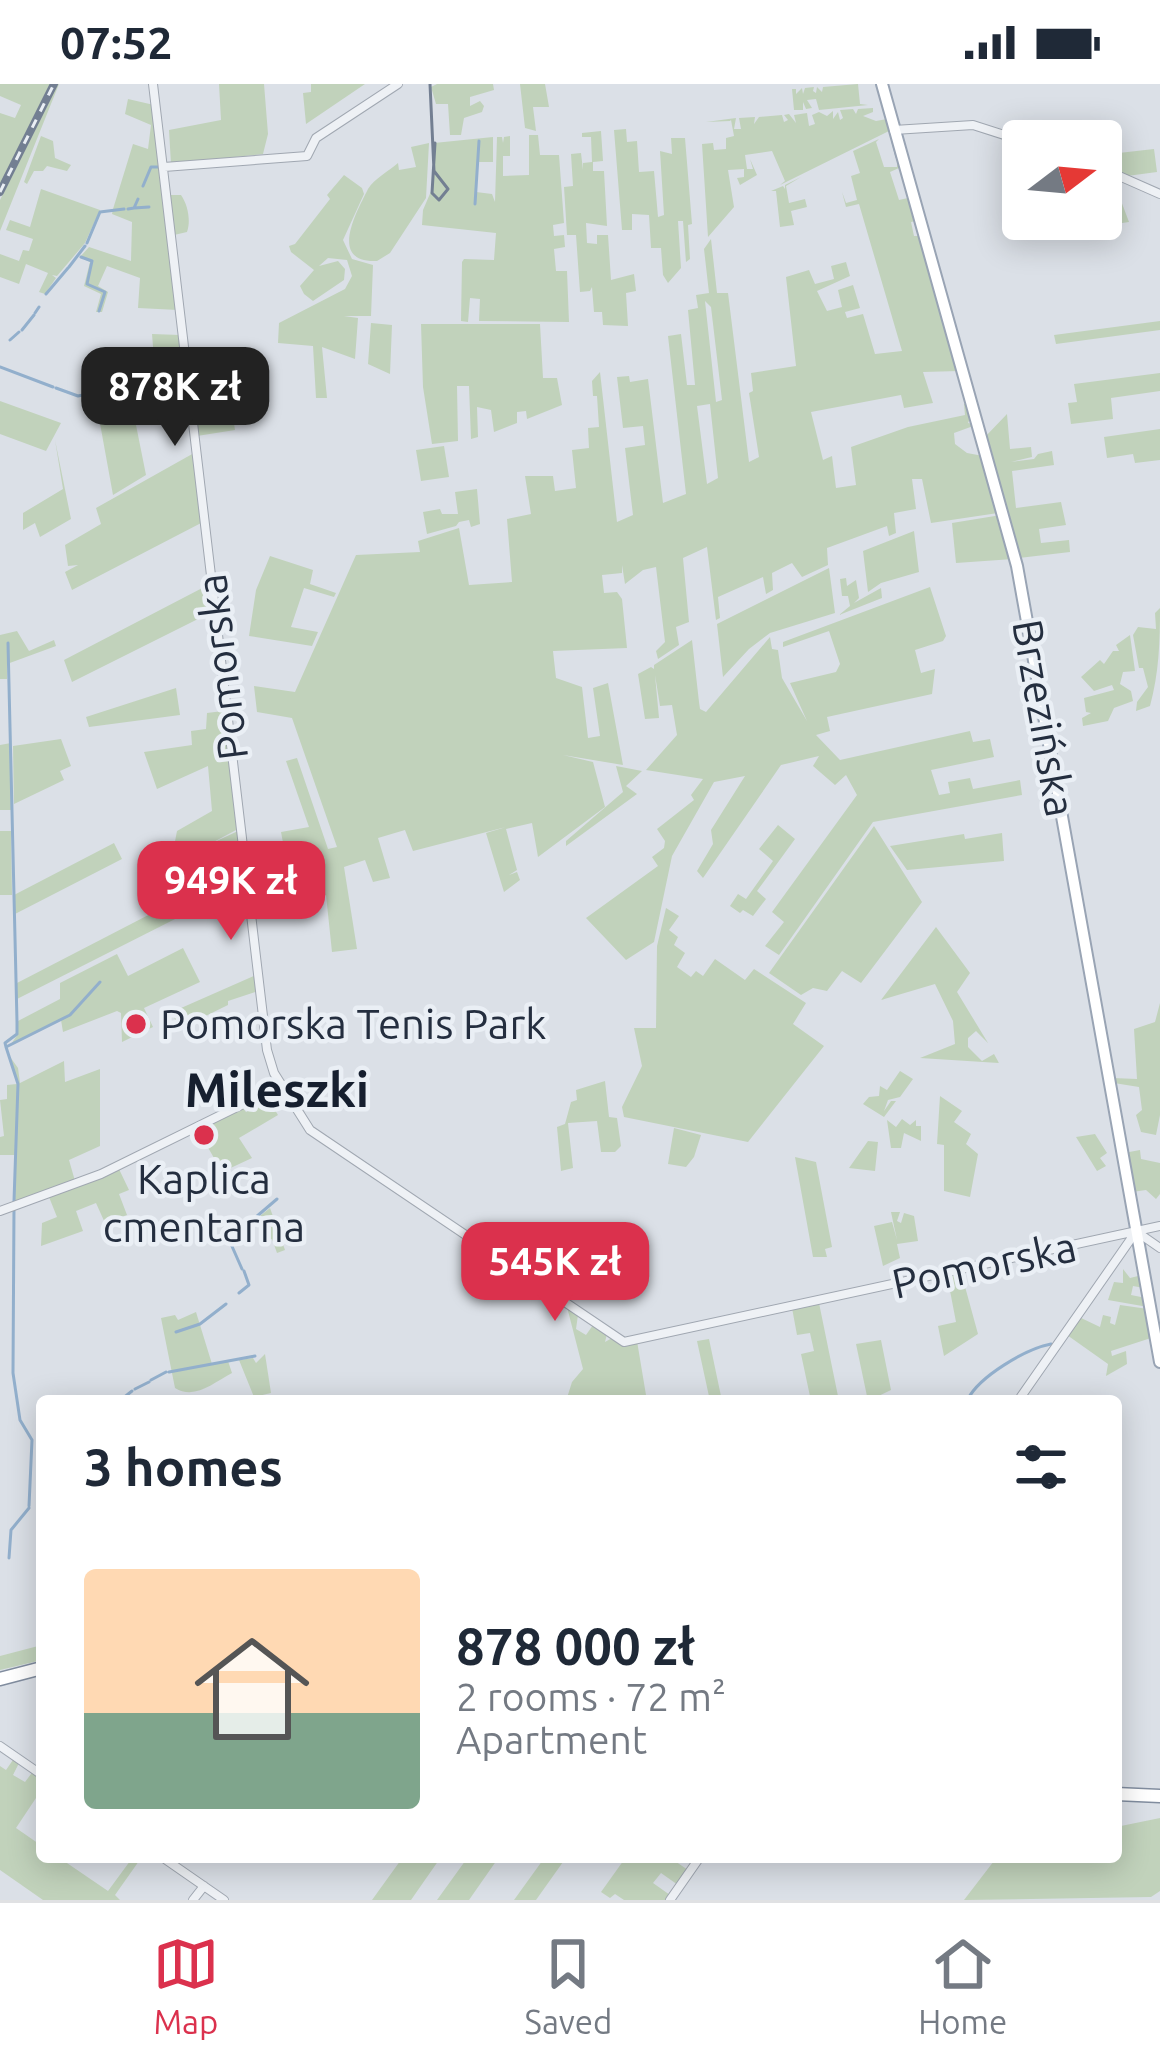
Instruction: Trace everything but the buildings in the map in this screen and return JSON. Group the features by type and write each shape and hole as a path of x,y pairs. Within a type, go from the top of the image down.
{"highway":[{"path":"0,1676 36,1667"},
{"path":"1122,1791 1160,1793"}],"main road":[{"name":"Brzezińska","path":"882,84 1015,556 1160,1363"}],"street":[{"name":"Pomorska","path":"153,84 265,1034 271,1065 310,1130 624,1342 1160,1226"},
{"path":"164,167 309,155 316,138 398,84"},
{"path":"892,131 970,124 1002,134"},
{"path":"1122,177 1160,194"},
{"path":"0,1211 101,1174 282,1085"},
{"path":"1022,1395 1136,1232 1160,1248"},
{"path":"0,1746 36,1770"},
{"path":"170,1863 224,1900"},
{"path":"670,1900 696,1863"},
{"path":"193,1900 203,1886"}],"green space":[{"path":"0,84 53,84 0,186 0,113 15,118 21,105 0,96"},
{"path":"59,84 0,231 0,200"},
{"path":"219,84 264,84 268,134 263,154 171,164 169,130 221,120"},
{"path":"311,84 365,84 306,124 303,93 311,92"},
{"path":"493,84 494,90 470,97 470,106 480,101 482,112 464,118 461,135 450,135 448,104 436,104 431,87"},
{"path":"520,84 545,84 549,107 533,107 536,131 525,128"},
{"path":"858,84 860,104 868,105 819,110 816,99 807,100 812,108 806,109 803,102 803,110 794,110 792,89 796,94 802,88 803,94 805,88 814,87 816,93 817,87 822,92 823,87"},
{"path":"128,99 154,105 178,310 138,308 140,278 107,266 98,286 108,292 102,312 96,312 101,294 84,286 90,262 80,257 89,247 131,261 132,222 112,214 133,144 148,149 151,125 125,114"},
{"path":"873,108 863,116 887,119 889,131 780,185 785,181 772,151 745,155 747,169 753,169 750,159 757,175 740,185 737,178 744,177 744,169 728,170 734,207 708,237 702,144 726,149 726,138 734,136 731,120 706,122 736,118 734,129 741,129 739,118 755,117 754,124 759,117 782,115 784,122 788,120 784,115 789,114 796,123 794,115 807,113 809,126 815,124 812,115 819,112 827,116 833,111 833,119 838,112 840,120 840,110 853,109 856,114 858,109"},
{"path":"626,129 627,142 637,141 639,172 654,171 658,217 664,215 660,151 672,154 671,138 685,138 690,259 686,262 683,221 678,221 681,268 668,283 661,248 651,248 649,215 632,214 632,230 622,230 614,130"},
{"path":"601,131 603,161 593,162 593,171 604,171 607,226 586,223 587,243 597,244 597,235 608,235 611,280 634,274 636,291 626,293 628,326 603,325 602,312 594,312 592,287 580,292 576,235 567,235 564,187 573,186 571,154 581,153 583,170 583,163 592,162 591,137 582,137 582,133"},
{"path":"529,135 538,135 540,155 559,155 564,223 553,225 554,236 564,235 565,247 554,249 556,271 567,271 569,322 479,321 480,299 470,298 468,322 461,321 462,262 494,260 496,233 422,225 432,189 434,143 493,137 493,162 478,162 476,192 492,194 495,202 497,137 503,143 510,136 503,176 529,175"},
{"path":"41,136 53,141 55,158 71,165 67,171 47,166 34,171 27,184 24,182"},
{"path":"879,139 884,167 897,167 897,162 899,168 890,172 899,200 908,198 916,221 911,222 914,236 919,236 959,371 923,372 933,403 904,408 901,395 811,412 823,460 832,456 836,488 856,485 851,447 908,427 965,415 964,404 970,403 968,423 976,425 954,433 955,444 983,456 998,513 931,523 922,479 912,479 916,509 894,513 896,533 889,536 887,526 827,548 828,565 802,577 792,563 772,573 773,590 766,594 763,577 718,597 720,618 716,620 707,547 683,558 689,622 676,627 679,645 658,659 656,651 665,642 656,567 643,570 625,584 622,565 622,573 602,575 604,593 617,592 622,599 627,648 553,651 556,678 582,687 588,738 600,736 593,688 608,683 623,765 563,755 593,762 605,807 538,857 532,823 506,829 517,870 509,875 517,872 520,880 504,892 486,833 506,827 413,851 405,830 378,838 390,878 373,882 365,860 344,867 357,949 332,952 326,895 277,903 276,897 292,893 286,858 272,859 271,850 284,848 281,832 309,827 286,761 297,758 328,849 337,847 292,718 257,712 254,686 295,692 356,555 420,552 418,541 459,528 469,585 512,582 507,519 531,514 525,476 553,476 555,491 576,488 572,450 589,448 588,428 599,427 592,381 600,372 617,522 633,515 625,448 645,445 643,426 623,428 617,377 629,376 630,382 648,379 663,503 686,494 668,336 681,334 687,385 695,385 688,310 698,308 696,295 709,293 704,249 711,239 717,293 728,293 749,462 759,457 749,393 753,391 751,373 796,366 786,277 809,270 815,284 834,279 831,266 846,262 850,276 817,291 827,311 842,307 838,290 853,285 860,308 845,312 847,318 863,314 875,354 902,351 859,204 846,207 842,192 846,203 857,200 851,176 860,173 853,151","holes":["705,301 711,307 722,400 716,402","710,404 718,478 707,484 697,406"]},
{"path":"429,143 426,198 390,253 377,261 353,254 350,235 368,189 398,163 399,170 416,167 411,147"},
{"path":"1154,149 1157,172 1122,174 1122,153"},
{"path":"344,175 364,194 343,240 352,259 373,265 371,316 344,316 358,318 355,359 322,347 327,398 316,398 313,346 278,343 279,323 345,289 352,276 347,260 328,258 319,266 338,261 345,269 344,280 313,301 300,286 314,270 289,246 330,199 327,195"},
{"path":"801,177 786,186 789,203 805,199 807,207 791,211 794,225 780,227 776,191 771,191 785,189 785,185"},
{"path":"41,189 100,210 85,243 57,276 52,275 56,278 45,294 39,292 48,273 26,264 19,284 0,277 0,254 19,261 23,250 29,251 33,239 6,230 10,220 30,227"},
{"path":"169,195 183,199 189,218 187,232 174,235"},
{"path":"1160,321 1160,330 1056,344 1054,335"},
{"path":"371,323 392,325 390,374 368,364"},
{"path":"421,324 540,324 543,378 557,378 562,405 527,419 526,411 517,412 517,423 494,432 491,410 477,407 478,437 471,439 469,386 457,386 458,441 432,444 423,387"},
{"path":"152,334 180,335 181,349 169,350 170,363 155,372"},
{"path":"1160,373 1160,391 1111,398 1113,419 1071,424 1068,403 1077,402 1074,384"},
{"path":"138,385 143,415 136,425 146,475 113,495 95,396 112,392 116,423 124,422 121,391"},
{"path":"0,401 61,423 46,451 0,434"},
{"path":"217,406 233,417 235,430 197,436 195,416 209,415 209,408"},
{"path":"1007,414 1010,449 1031,447 1032,457 1011,462 1034,459 1052,451 1054,465 1012,471 1016,508 1061,502 1066,525 1039,529 1041,543 1069,540 1070,552 1019,558 984,438"},
{"path":"1160,429 1160,460 1135,463 1133,454 1107,458 1104,437"},
{"path":"55,440 71,519 40,537 35,523 23,530 23,513 63,489"},
{"path":"444,446 449,477 421,481 416,450"},
{"path":"194,453 203,522 72,590 65,572 78,565 68,566 65,545 101,524 96,508"},
{"path":"477,489 480,524 471,527 469,520 427,534 423,512 440,509 442,514 458,514 455,492"},
{"path":"1001,515 1013,559 956,563 952,523"},
{"path":"914,531 919,572 881,583 868,592 863,551"},
{"path":"270,556 313,570 310,584 336,593 334,597 304,588 291,627 318,632 312,646 249,636 256,590"},
{"path":"829,568 835,613 770,633 723,677 717,624"},
{"path":"846,578 847,586 856,580 859,598 854,603 881,588 882,598 839,615 850,606 848,596 842,596 840,579"},
{"path":"208,585 212,612 72,682 64,660"},
{"path":"930,587 946,636 915,650 921,673 935,669 932,694 827,717 830,731 816,735 840,760 970,731 973,742 990,739 994,757 931,770 939,795 950,793 948,782 970,778 973,789 1020,780 1022,795 873,822 779,955 765,946 784,922 772,912 857,795 846,775 835,785 813,766 819,756 781,765 703,878 697,871 713,844 711,830 745,776 714,782 672,856 654,942 626,960 586,918 658,866 652,857 664,848 665,841 657,829 694,800 691,795 703,779 646,770 677,735 672,705 660,706 655,675 659,718 645,719 638,674 654,669 692,640 700,709 706,712 770,637 772,649 778,650 782,678 807,721 790,683 836,672 840,664 829,631 783,647 783,642"},
{"path":"1160,608 1153,694 1150,706 1136,711 1148,687 1133,635 1138,627 1156,629 1155,613"},
{"path":"17,631 29,651 54,640 56,646 7,664 7,679 0,679 0,635"},
{"path":"1130,635 1135,671 1123,672 1120,684 1131,691 1133,701 1114,708 1108,721 1083,726 1082,718 1091,713 1086,712 1084,698 1114,690 1112,685 1094,691 1081,677 1100,660 1104,664 1113,651 1119,651 1116,645"},
{"path":"176,688 180,715 89,727 86,717"},
{"path":"223,711 238,829 208,845 238,831 241,846 195,868 189,854 171,862 177,831 212,811 208,766 157,789 144,752 192,745 191,731 206,729 207,713"},
{"path":"61,739 71,766 60,771 64,780 14,804 13,746"},
{"path":"11,743 12,810 0,810 0,745"},
{"path":"616,766 642,771 626,786 637,794 566,846 566,841 623,792"},
{"path":"778,825 795,839 757,891 766,899 753,916 740,913 730,906 738,894 746,899 773,861 759,849"},
{"path":"874,826 922,902 861,983 842,971 827,991 813,988 801,995 769,973"},
{"path":"0,831 11,831 12,895 0,895"},
{"path":"1002,833 1004,861 907,870 890,846 964,834 965,839"},
{"path":"114,843 122,859 15,914 14,895"},
{"path":"666,908 679,916 669,930 678,937 674,945 685,953 677,967 691,977 696,971 703,976 715,959 745,980 754,969 806,1003 793,1024 824,1046 748,1142 624,1117 622,1107 642,1066 634,1028 656,1028 657,946"},
{"path":"160,909 165,917 180,909 183,915 17,999 17,983"},
{"path":"936,927 970,973 957,992 988,1043 976,1031 968,1038 968,1047 982,1061 994,1054 999,1063 920,1058 955,1044 953,1021 935,984 881,1000"},
{"path":"183,948 200,982 144,1008 153,1027 122,1042 121,1013 117,1011 63,1032 61,1020 11,1044 18,1034 18,1021 60,999 60,983 117,954 128,976"},
{"path":"256,975 258,991 228,1001 179,1029 172,1012"},
{"path":"1160,1003 1156,1135 1141,1132 1136,1115 1142,1110 1139,1087 1114,1083 1113,1078 1137,1079 1134,1029 1155,1022"},
{"path":"8,1054 18,1068 20,1083 64,1061 65,1082 100,1069 100,1146 69,1160 75,1181 14,1203 16,1155 0,1155 0,1137 4,1136 0,1100 7,1099 7,1085 17,1084"},
{"path":"900,1071 913,1079 900,1097 888,1100 884,1111 896,1101 884,1117 863,1104 879,1096 880,1086 887,1090"},
{"path":"605,1081 609,1117 617,1118 621,1146 615,1152 601,1152 597,1121 568,1123 573,1168 561,1171 557,1127 565,1124 571,1102 577,1100 576,1090"},
{"path":"940,1096 962,1111 954,1122 971,1134 966,1144 978,1154 970,1197 944,1191 944,1145 937,1144"},
{"path":"270,1102 278,1115 239,1138 252,1158 222,1172 198,1130 243,1108 246,1112"},
{"path":"902,1119 910,1125 916,1120 921,1141 904,1133 901,1148 891,1148 887,1120 896,1127"},
{"path":"674,1128 701,1135 686,1167 668,1164"},
{"path":"1095,1134 1107,1153 1100,1158 1106,1166 1097,1171 1076,1137"},
{"path":"868,1141 878,1142 875,1171 849,1168"},
{"path":"1140,1150 1141,1159 1160,1163 1156,1199 1146,1190 1132,1192 1124,1153"},
{"path":"795,1157 816,1162 832,1247 825,1249 827,1257 813,1257"},
{"path":"118,1167 129,1190 119,1194 127,1215 105,1223 96,1203 76,1211 83,1231 41,1246 42,1223 57,1217 49,1197"},
{"path":"270,1208 285,1250 277,1253 272,1239 264,1242 256,1219"},
{"path":"891,1212 900,1212 897,1221 901,1223 904,1213 914,1216 918,1241 897,1244 900,1258 883,1266 874,1226 892,1222 897,1240"},
{"path":"1123,1269 1130,1278 1142,1275 1144,1288 1133,1286 1131,1295 1146,1298 1148,1307 1108,1300 1114,1282 1123,1283"},
{"path":"961,1272 978,1334 944,1356 938,1326 956,1322 947,1275"},
{"path":"819,1303 838,1395 810,1395 801,1354 814,1351 810,1333 797,1335 792,1308"},
{"path":"1120,1305 1148,1309 1154,1337 1111,1351 1112,1356 1126,1351 1127,1364 1106,1376 1108,1364 1067,1335 1079,1317 1100,1327 1103,1315 1115,1325"},
{"path":"567,1307 578,1315 576,1329 586,1335 593,1325 607,1334 605,1342 612,1338 637,1341 646,1395 568,1395 583,1369"},
{"path":"196,1312 212,1364 228,1361 232,1373 204,1389 182,1391 175,1388 161,1318 175,1315 178,1320"},
{"path":"709,1339 721,1395 709,1395 697,1341"},
{"path":"881,1340 891,1390 867,1395 856,1344"},
{"path":"265,1354 271,1393 253,1395 239,1360 253,1358 256,1363"},
{"path":"36,1647 36,1661 0,1670 0,1656"},
{"path":"15,1757 20,1761 13,1775 25,1782 36,1772 36,1798 16,1828 36,1842 36,1863 67,1863 108,1891 129,1863 138,1863 115,1895 120,1900 43,1900 0,1870 0,1766 6,1770"},
{"path":"1160,1818 1160,1891 1151,1897 964,1900 992,1863 1122,1863 1122,1826"},
{"path":"399,1863 437,1863 411,1900 372,1900"},
{"path":"464,1863 495,1863 469,1900 437,1900"},
{"path":"541,1863 562,1863 536,1900 514,1900"},
{"path":"622,1863 678,1863 688,1870 678,1885 661,1873 653,1883 670,1895 667,1900 624,1900 601,1892"}],"waterway":[{"path":"475,204 479,141"},
{"path":"893,142 897,157"},
{"path":"143,186 151,167 158,167"},
{"path":"128,209 138,199"},
{"path":"134,208 149,207"},
{"path":"87,243 100,212 124,209"},
{"path":"69,267 85,246"},
{"path":"81,257 92,261 87,284 105,292 99,311"},
{"path":"46,294 68,268"},
{"path":"35,313 39,307"},
{"path":"22,330 34,315"},
{"path":"10,340 19,332"},
{"path":"0,367 53,387"},
{"path":"56,388 78,396 98,392"},
{"path":"6,1047 17,1034 8,643"},
{"path":"14,1201 18,1084 6,1047 70,1015 100,982"},
{"path":"256,1217 277,1199"},
{"path":"14,1207 13,1373 20,1420 32,1440 29,1506"},
{"path":"234,1231 253,1220"},
{"path":"227,1235 242,1269"},
{"path":"239,1293 249,1285 244,1271"},
{"path":"176,1332 200,1324 226,1304"},
{"path":"971,1395 1004,1365 1051,1344"},
{"path":"169,1372 255,1356"},
{"path":"151,1380 166,1372"},
{"path":"135,1389 149,1382"},
{"path":"127,1395 132,1391"},
{"path":"9,1558 11,1530 29,1508"}],"tram line":[{"path":"430,84 434,171 448,189 439,200 432,193 435,143"}],"railway":[{"path":"0,192 54,84"}],"place":[{"name":"Pomorska Tenis Park","path":"136,1024"},
{"name":"Kaplica cmentarna","path":"204,1135"}],"district":[{"name":"Mileszki","path":"277,1090"}]}
